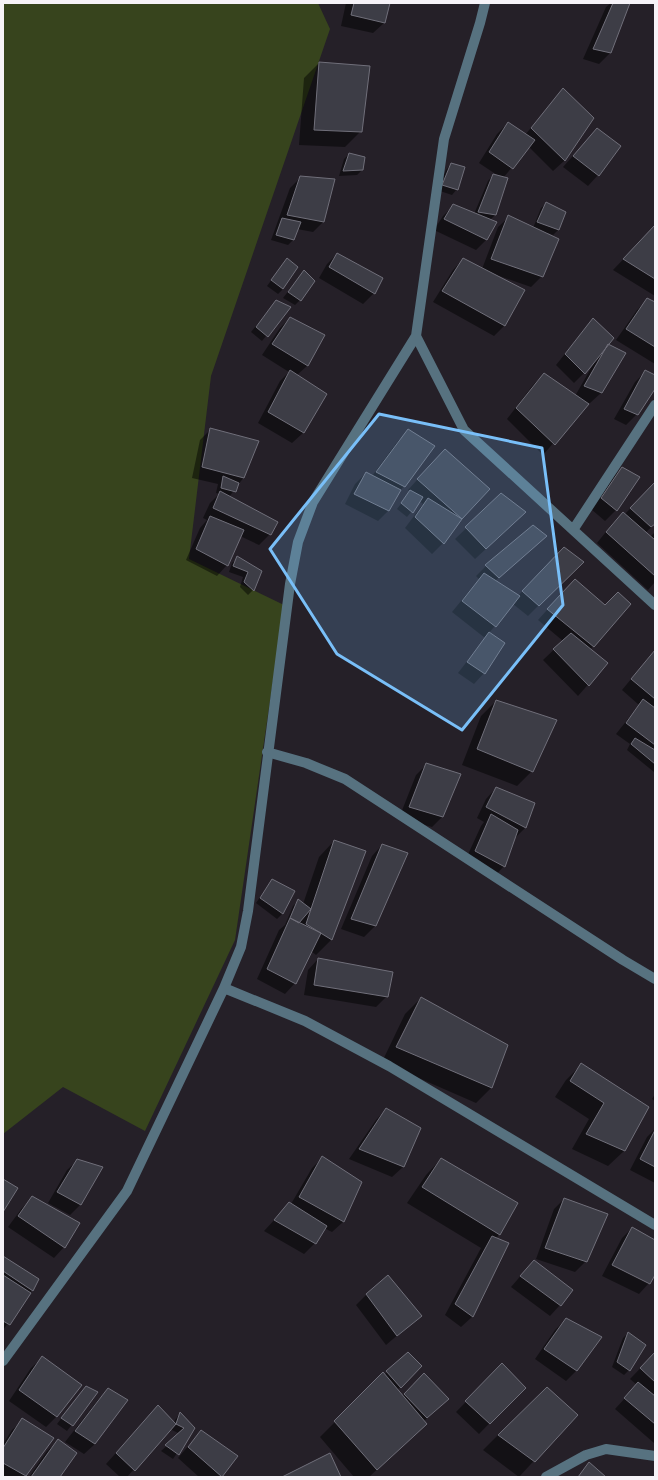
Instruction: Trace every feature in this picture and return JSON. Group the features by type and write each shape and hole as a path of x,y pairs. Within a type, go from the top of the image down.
{"street":[{"path":"3,1362 127,1191 224,988 241,947 290,584 298,542 313,502 416,336 444,139 480,23 484,3"},
{"path":"416,336 464,430 655,605"},
{"path":"573,530 655,405"},
{"path":"267,752 306,763 345,779 655,980"},
{"path":"224,988 305,1021 389,1066 655,1225"},
{"path":"546,1477 586,1455 606,1449 655,1456"}],"highlighted area":[{"path":"379,414 542,448 563,605 462,730 337,654 270,549"}],"green space":[{"path":"3,3 318,3 330,29 211,376 189,559 284,605 235,940 145,1131 63,1087 3,1134"}],"building":[{"path":"354,3 390,3 385,23 351,15"},
{"path":"613,3 630,3 611,53 593,49"},
{"path":"319,62 370,66 362,132 314,130"},
{"path":"563,88 594,118 565,161 531,128"},
{"path":"508,122 535,140 513,169 489,152"},
{"path":"597,128 621,146 599,176 573,156"},
{"path":"349,153 365,157 363,170 343,171"},
{"path":"451,163 465,167 458,190 442,185"},
{"path":"493,174 508,178 496,215 478,212"},
{"path":"300,176 335,179 324,222 287,215"},
{"path":"546,202 566,212 559,230 537,222"},
{"path":"453,204 497,222 487,240 444,219"},
{"path":"508,215 559,239 543,277 491,259"},
{"path":"282,218 301,222 294,240 276,235"},
{"path":"655,225 655,279 623,259"},
{"path":"337,253 383,278 375,294 329,267"},
{"path":"287,258 298,267 283,289 271,280"},
{"path":"463,258 525,290 505,326 442,291"},
{"path":"304,270 315,281 301,301 288,292"},
{"path":"647,298 655,302 655,347 626,329"},
{"path":"276,300 291,307 268,337 256,327"},
{"path":"290,317 325,335 308,366 272,344"},
{"path":"593,318 614,338 585,374 565,354"},
{"path":"608,344 626,353 602,393 584,386"},
{"path":"290,370 327,394 304,433 268,412"},
{"path":"645,370 655,375 655,389 638,415 624,409"},
{"path":"544,373 589,404 555,445 516,408"},
{"path":"210,428 259,441 244,478 202,467"},
{"path":"408,429 435,446 405,487 376,472"},
{"path":"445,449 490,489 462,519 417,479"},
{"path":"622,467 640,477 617,511 601,498"},
{"path":"366,472 401,490 389,511 354,494"},
{"path":"223,476 239,483 236,492 221,488"},
{"path":"655,482 655,524 651,527 630,508"},
{"path":"410,490 423,497 413,513 401,503"},
{"path":"220,491 278,522 271,535 213,508"},
{"path":"501,493 526,512 486,549 465,527"},
{"path":"428,498 462,519 444,544 415,517"},
{"path":"623,512 655,540 655,576 606,532"},
{"path":"210,516 244,530 228,566 196,549"},
{"path":"533,525 547,536 499,578 485,565"},
{"path":"564,547 584,562 539,606 522,591"},
{"path":"237,556 262,571 254,591 244,582 248,572 233,566"},
{"path":"484,573 520,596 496,627 462,601"},
{"path":"575,579 605,605 618,592 631,604 594,647 547,609"},
{"path":"489,632 505,643 485,674 467,662"},
{"path":"571,633 608,663 589,686 553,649"},
{"path":"655,650 655,699 631,679"},
{"path":"643,699 655,708 655,745 626,723"},
{"path":"496,700 557,720 533,772 477,749"},
{"path":"635,738 655,750 655,764 631,744"},
{"path":"426,763 461,774 443,817 409,807"},
{"path":"496,787 535,803 526,828 486,807"},
{"path":"491,814 518,830 505,867 475,851"},
{"path":"334,840 366,851 332,940 306,924"},
{"path":"382,844 408,853 376,926 351,919"},
{"path":"272,879 295,891 283,914 260,898"},
{"path":"298,899 311,909 299,923 290,918"},
{"path":"290,918 321,933 296,984 267,969"},
{"path":"318,958 393,972 388,997 314,985"},
{"path":"421,997 508,1045 492,1088 396,1047"},
{"path":"581,1063 649,1107 625,1151 586,1134 604,1103 570,1081"},
{"path":"386,1108 421,1128 404,1167 359,1149"},
{"path":"655,1130 655,1167 640,1159"},
{"path":"322,1156 362,1182 344,1222 299,1197"},
{"path":"441,1158 518,1203 500,1235 422,1187"},
{"path":"77,1159 103,1167 81,1205 57,1192"},
{"path":"3,1179 18,1188 3,1212"},
{"path":"32,1196 80,1223 65,1248 18,1216"},
{"path":"564,1198 608,1214 587,1262 545,1248"},
{"path":"289,1202 327,1226 316,1244 274,1220"},
{"path":"632,1227 655,1240 655,1275 650,1284 612,1265"},
{"path":"492,1236 509,1243 473,1317 455,1304"},
{"path":"3,1256 39,1279 33,1291 3,1271"},
{"path":"534,1260 573,1290 561,1306 520,1276"},
{"path":"3,1275 31,1293 10,1325 3,1321"},
{"path":"388,1275 422,1316 397,1336 366,1294"},
{"path":"566,1318 602,1337 577,1371 544,1349"},
{"path":"628,1332 646,1345 630,1371 617,1362"},
{"path":"408,1352 422,1366 401,1388 386,1371"},
{"path":"655,1352 655,1382 640,1368"},
{"path":"42,1356 82,1385 57,1417 19,1390"},
{"path":"502,1363 526,1388 490,1424 465,1401"},
{"path":"383,1372 427,1424 377,1470 334,1421"},
{"path":"424,1373 449,1399 427,1418 404,1394"},
{"path":"638,1382 655,1396 655,1424 624,1398"},
{"path":"86,1386 98,1392 73,1426 61,1418"},
{"path":"547,1387 578,1415 535,1462 498,1435"},
{"path":"108,1388 128,1400 95,1444 75,1431"},
{"path":"158,1405 176,1424 135,1471 116,1453"},
{"path":"180,1412 195,1428 179,1455 165,1445 184,1428 176,1424"},
{"path":"22,1418 54,1438 26,1476 3,1463 3,1448"},
{"path":"201,1430 238,1456 222,1477 188,1447"},
{"path":"58,1439 77,1453 60,1477 31,1477"},
{"path":"330,1453 341,1477 282,1477"},
{"path":"589,1462 606,1477 578,1477"}]}
